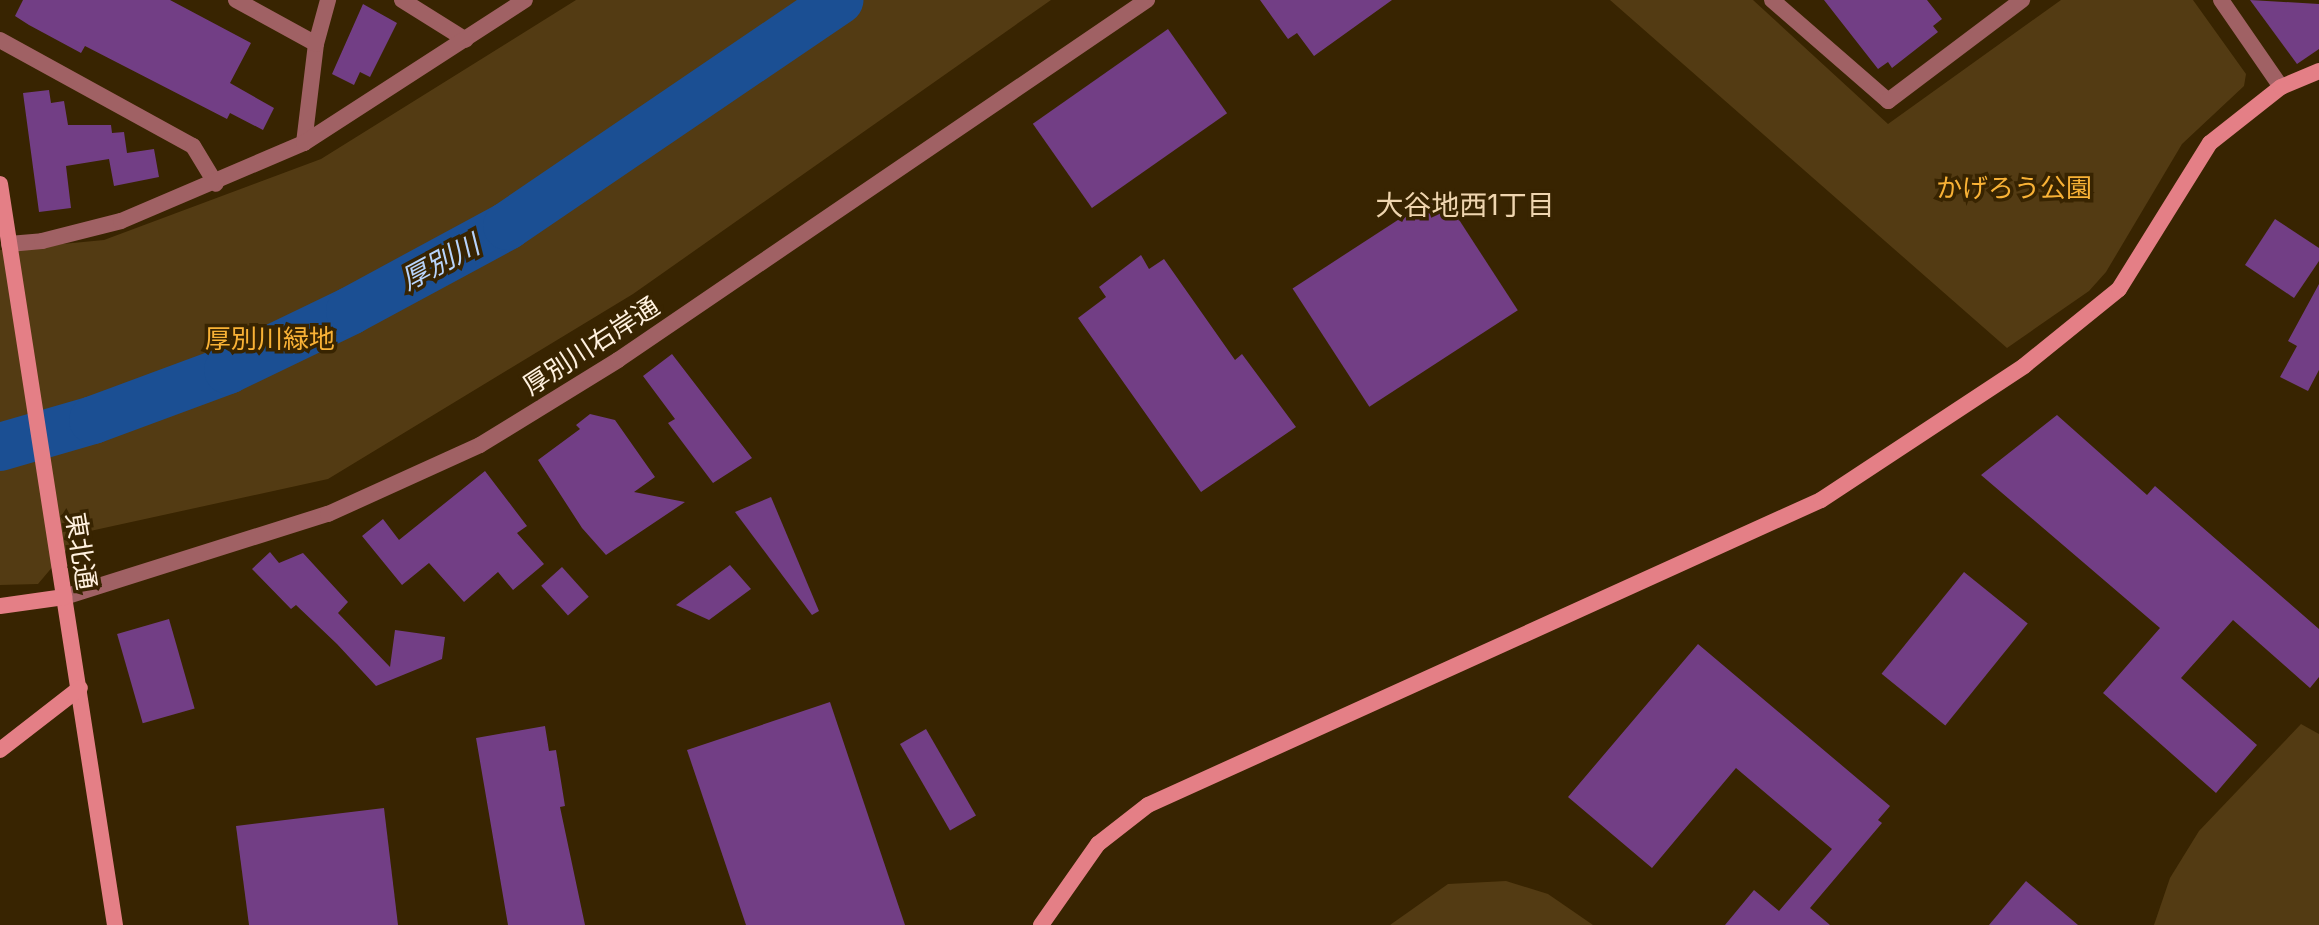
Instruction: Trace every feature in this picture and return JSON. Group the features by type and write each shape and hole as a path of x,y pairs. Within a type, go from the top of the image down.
{"street":[{"path":"236,0 316,44"},
{"path":"304,143 316,44 328,0"},
{"path":"402,0 466,40"},
{"path":"9,244 42,241 121,221 216,184 304,143 525,0"},
{"name":"厚別川右岸通","path":"0,606 64,597 328,514 480,445 618,360 1147,0"},
{"path":"1772,0 1888,101 2022,0"},
{"path":"2221,0 2281,87"},
{"path":"0,40 193,146 216,184"},
{"path":"1041,925 1098,844 1148,805 1821,500 2024,366 2104,304 2136,266 2210,143 2281,87 2319,71"},
{"name":"東北通","path":"0,184 115,925"},
{"path":"0,750 80,688"}],"green space":[{"name":"厚別川緑地","path":"576,0 1051,0 633,294 328,479 81,533 38,584 0,585 0,250 104,240 321,159"},
{"name":"かげろう公園","path":"1610,0 1753,0 1888,124 2061,0 2193,0 2246,74 2244,86 2182,144 2106,272 2089,291 2007,348"},
{"path":"2301,724 2319,734 2319,925 2154,925 2170,878 2199,831"},
{"path":"1506,881 1548,894 1593,925 1390,925 1448,884"}],"building":[{"path":"23,0 170,0 251,43 230,83 274,108 263,130 230,113 227,119 85,46 81,53 29,25 15,16"},
{"path":"1260,0 1392,0 1314,56 1297,33 1288,39"},
{"path":"1824,0 1927,0 1942,19 1933,26 1938,32 1892,68 1888,62 1878,69"},
{"path":"2250,0 2319,4 2319,49 2297,64"},
{"path":"363,4 397,23 370,77 360,72 354,85 332,74"},
{"path":"1168,29 1227,113 1092,208 1033,124"},
{"path":"49,90 51,103 64,101 68,125 111,125 112,133 124,132 127,153 154,149 159,177 114,186 109,159 66,166 71,208 39,212 23,93"},
{"path":"1441,192 1518,310 1369,407 1293,288"},
{"path":"2275,219 2319,248 2319,261 2294,298 2245,265"},
{"path":"1141,255 1149,269 1164,259 1235,360 1242,354 1296,427 1201,492 1078,318 1106,297 1099,287"},
{"path":"2319,284 2319,370 2308,391 2280,377 2297,346 2288,341"},
{"path":"672,354 752,458 713,483 668,423 675,419 643,376"},
{"path":"590,414 615,420 655,477 634,492 685,502 606,555 582,528 538,460 580,429 576,425"},
{"path":"2057,415 2147,495 2155,486 2319,629 2319,677 2310,688 2233,620 2181,678 2257,745 2216,793 2103,693 2160,628 1981,475"},
{"path":"485,471 527,526 517,533 544,564 513,590 498,572 464,602 429,563 402,585 362,536 383,519 399,540"},
{"path":"771,497 819,611 812,615 735,512"},
{"path":"270,552 279,563 303,553 348,602 338,613 390,667 395,630 445,637 442,659 376,686 296,605 291,609 252,569"},
{"path":"730,565 751,589 709,620 676,605"},
{"path":"562,567 589,597 568,615 541,586"},
{"path":"1964,572 2028,624 1945,725 1882,674"},
{"path":"169,619 195,708 143,723 117,634"},
{"path":"1698,644 1890,806 1878,820 1882,823 1810,908 1830,925 1725,925 1754,890 1779,911 1832,849 1736,768 1652,868 1568,797"},
{"path":"830,702 905,925 746,925 687,750"},
{"path":"545,726 549,751 556,750 565,806 560,807 585,925 508,925 476,738"},
{"path":"926,729 976,816 950,831 900,744"},
{"path":"384,808 398,925 249,925 236,826"},
{"path":"2026,881 2078,925 1989,925"}],"waterway":[{"name":"厚別川","path":"0,447 93,420 228,370 350,311 507,226 840,0"}],"district":[{"name":"大谷地西1丁目","path":"1465,205"}]}
